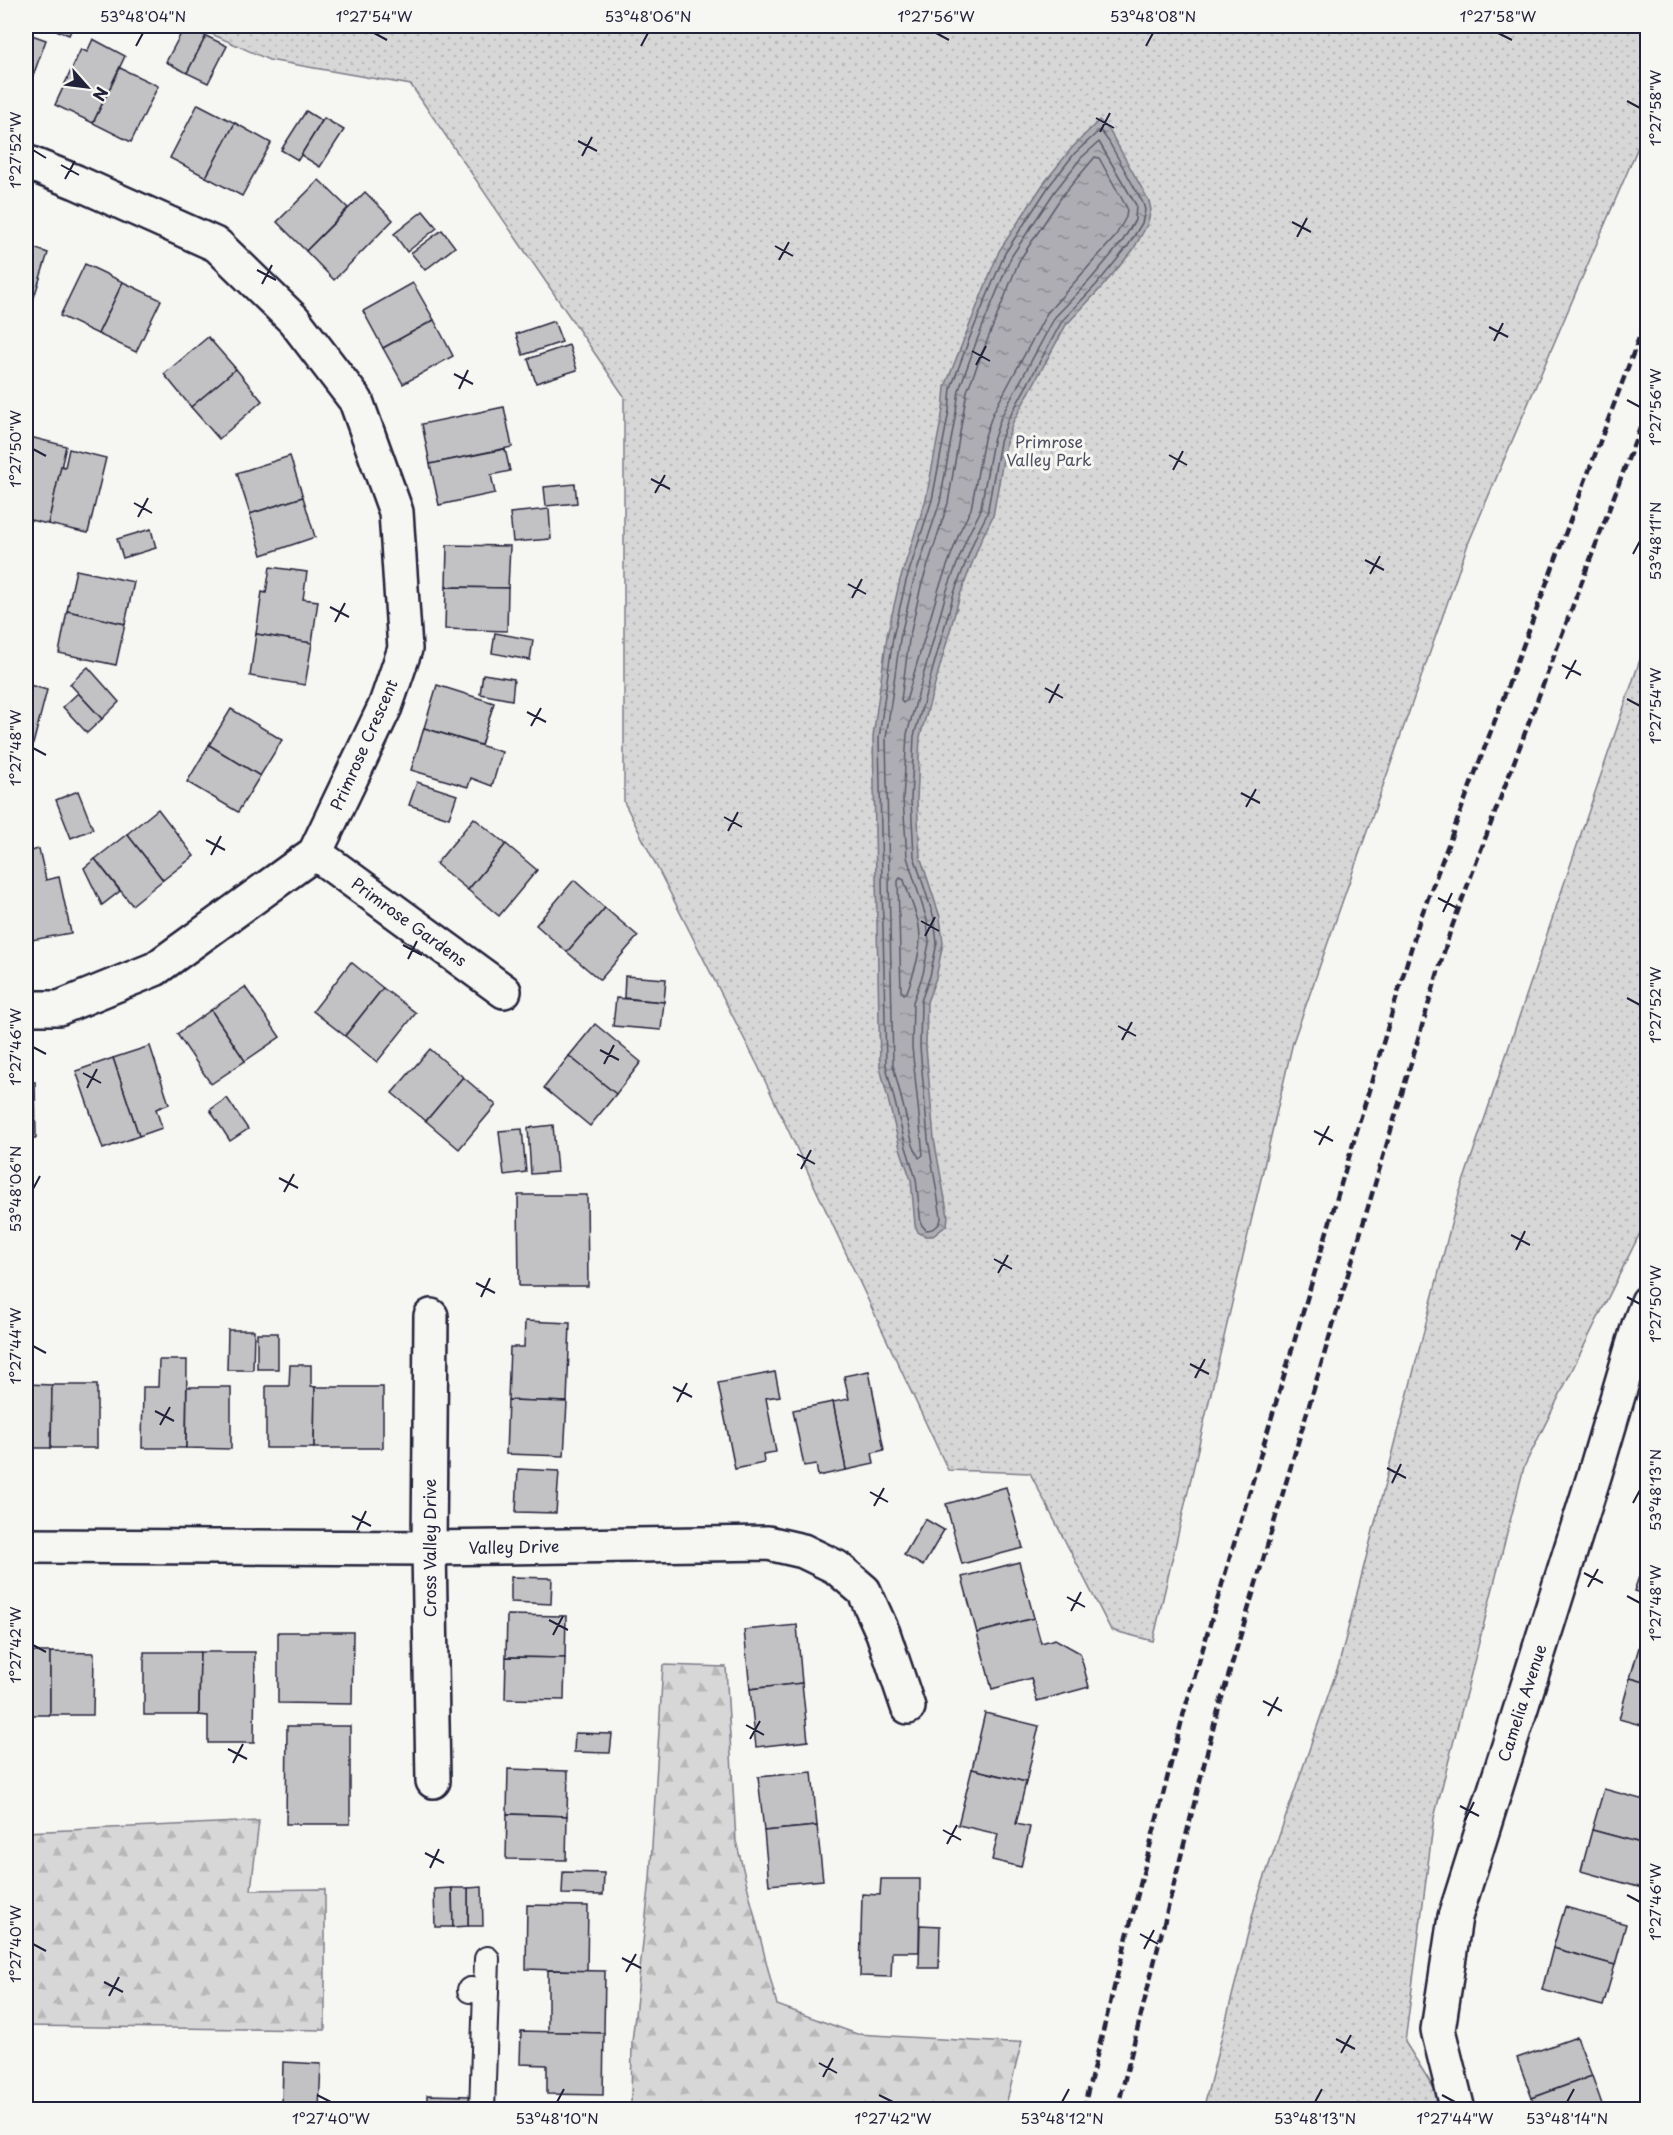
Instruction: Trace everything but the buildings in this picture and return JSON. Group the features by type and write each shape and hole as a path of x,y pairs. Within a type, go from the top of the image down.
{"street":[{"name":"Primrose Crescent","path":"26,162 217,245 294,320 356,401 396,512 405,649 385,707 315,853 155,969 59,1008 26,1008"},
{"name":"Primrose Gardens","path":"315,853 504,991"},
{"name":"Camelia Avenue","path":"1458,2109 1438,2030 1455,1917 1647,1302"},
{"name":"Cross Valley Drive","path":"431,1316 429,1548 433,1780"},
{"name":"Valley Drive","path":"26,1546 429,1548 768,1543 803,1551 836,1567 864,1591 884,1633 908,1707"}],"lane":[{"path":"482,2109 478,1990 487,1959"}],"green space":[{"name":"Primrose Valley Park","path":"194,26 1647,26 1647,126 1468,544 1293,1042 1153,1641 1111,1630 1030,1473 948,1470 758,1066 624,802 624,396 411,85 269,60"},
{"path":"1647,639 1647,1219 1524,1467 1434,1818 1405,2042 1447,2109 1203,2110 1256,1902 1339,1664 1458,1197"},
{"path":"663,1665 726,1667 736,1841 777,2005 857,2034 1009,2043 1022,2041 1005,2109 631,2109 632,2042 650,1879"},
{"path":"259,1821 251,1890 325,1889 325,2030 26,2026 26,1832"}],"water":[{"path":"1099,120 1109,130 1149,201 1151,210 1147,225 1133,250 1066,325 1013,422 1006,443 993,516 981,540 960,595 920,737 917,800 920,856 940,917 943,943 936,978 927,1002 926,1047 934,1139 948,1216 947,1225 933,1236 924,1236 918,1232 915,1225 911,1180 900,1148 880,1067 873,737 887,636 900,580 926,499 943,410 945,387 999,251 1044,183 1071,149"}],"railway":[{"path":"1083,2110 1184,1712 1419,922 1648,314"},
{"path":"1117,2110 1215,1721 1450,932 1648,406"}]}
